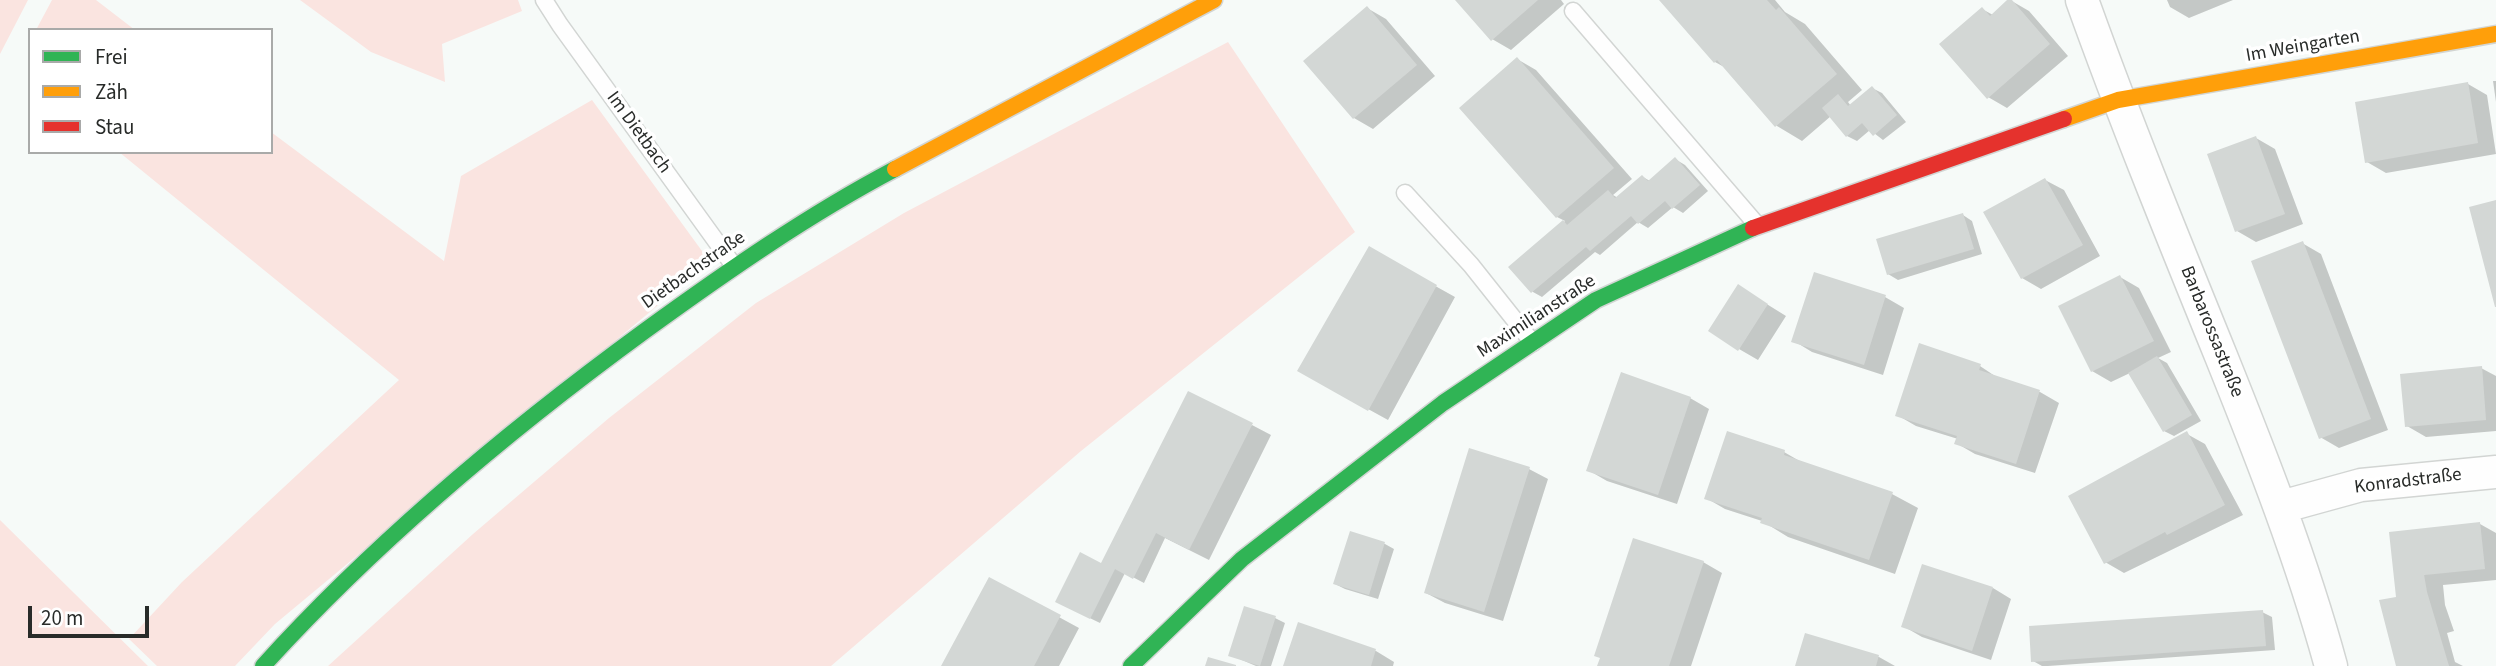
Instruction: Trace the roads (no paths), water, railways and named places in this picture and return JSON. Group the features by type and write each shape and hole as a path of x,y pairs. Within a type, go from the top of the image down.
{"street":[{"name":"Dietbachstraße","path":"263,666 290,635 436,495 580,378 734,266 884,175 1214,0"},
{"name":"Barbarossastraße","path":"2082,0 2118,100 2281,507 2311,592 2331,666"},
{"name":"Im Weingarten","path":"2118,100 2496,34"},
{"name":"Maximilianstraße","path":"1131,666 1242,559 1443,403 1596,300 1758,226 2118,100"},
{"name":"Konradstraße","path":"2281,507 2361,485 2496,472"}],"lane":[{"name":"Im Dietbach","path":"544,0 559,25 734,266"},
{"path":"1573,11 1758,226"},
{"path":"1405,193 1471,265 1533,343"}]}
